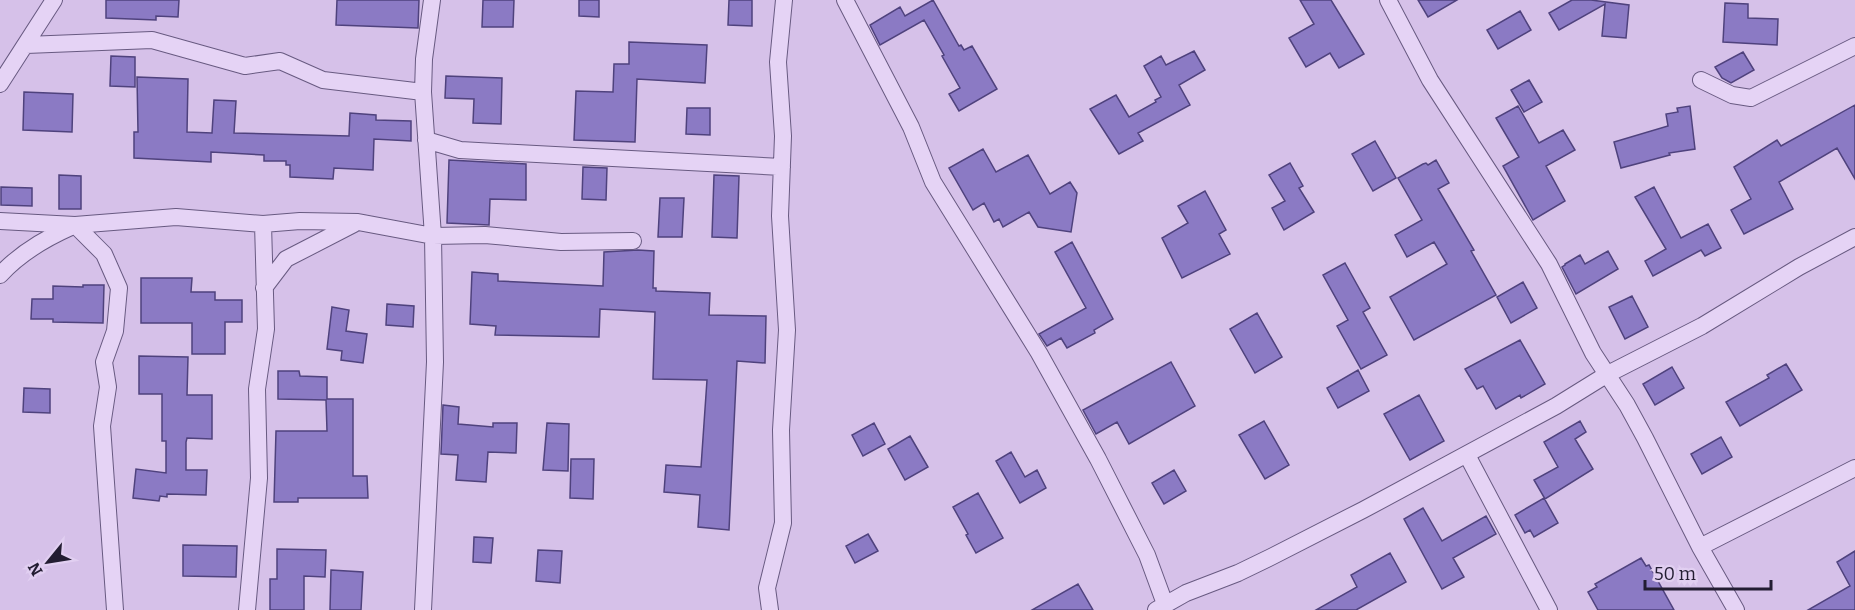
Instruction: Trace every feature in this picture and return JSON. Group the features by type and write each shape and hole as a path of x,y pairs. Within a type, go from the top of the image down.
{"street":[{"path":"0,84 54,0"},
{"path":"423,610 435,362 433,236 423,92 424,59 432,0"},
{"path":"770,610 767,588 783,523 781,430 787,330 780,216 783,136 778,62 784,0"},
{"path":"845,0 911,127 933,182 1038,353 1098,459 1147,555 1161,607 1271,557 1467,455 1556,406 1606,375 1702,326 1799,267 1855,237"},
{"path":"1388,0 1430,80 1549,264 1583,335 1606,375 1627,405 1700,547 1736,610"},
{"path":"26,45 152,40 245,66 280,61 323,80 423,92"},
{"path":"1701,80 1732,95 1751,98 1855,46"},
{"path":"426,140 460,150 472,151 782,167"},
{"path":"0,221 75,225 176,217 263,224 300,220 358,222 433,236 486,235 561,242 633,241"},
{"path":"264,288 286,260 358,222"},
{"path":"247,610 259,478 257,389 266,328 263,224"},
{"path":"0,275 10,264 43,239 75,225"},
{"path":"75,225 104,254 118,288 115,331 104,362 108,387 102,426 115,610"},
{"path":"1467,455 1549,610"},
{"path":"1700,547 1855,468"}],"building":[{"path":"106,0 179,0 178,17 156,16 156,20 106,18"},
{"path":"337,0 419,0 418,28 336,25"},
{"path":"483,0 514,0 513,27 482,27"},
{"path":"579,0 599,0 599,17 579,16"},
{"path":"729,0 752,0 752,26 728,25"},
{"path":"933,0 959,46 961,45 964,50 972,46 997,89 959,111 949,94 960,88 924,20 880,45 870,25 900,7 905,16"},
{"path":"1300,0 1331,0 1364,54 1339,68 1330,53 1306,67 1289,38 1314,24"},
{"path":"1418,0 1457,0 1428,17"},
{"path":"1572,0 1629,5 1626,38 1602,36 1605,4 1559,30 1549,13"},
{"path":"1725,3 1748,4 1748,18 1778,19 1777,45 1723,42"},
{"path":"1520,11 1531,30 1498,49 1487,30"},
{"path":"629,42 707,45 705,83 637,79 635,142 574,140 576,91 613,92 614,64 629,64"},
{"path":"1194,51 1205,70 1179,85 1190,105 1138,133 1143,141 1119,154 1090,109 1116,95 1129,117 1156,102 1155,100 1161,97 1144,66 1161,56 1166,65"},
{"path":"1743,52 1754,70 1731,83 1722,78 1715,67"},
{"path":"111,56 135,57 135,87 110,86"},
{"path":"446,76 502,78 501,124 473,123 474,99 445,98"},
{"path":"137,77 188,79 187,132 212,133 214,100 236,101 234,133 349,136 350,113 376,115 376,120 411,121 411,141 374,139 373,170 334,168 333,179 290,177 290,165 286,165 286,161 264,161 264,155 211,152 211,162 134,158 134,132 138,132"},
{"path":"1529,80 1542,102 1524,112 1511,90"},
{"path":"24,92 73,94 72,132 23,130"},
{"path":"1855,105 1855,179 1837,148 1779,182 1793,209 1744,234 1731,210 1751,199 1734,167 1777,140 1781,146"},
{"path":"1518,106 1539,143 1563,130 1575,150 1546,166 1565,201 1533,220 1503,166 1519,157 1496,118"},
{"path":"1690,106 1695,149 1669,153 1670,155 1621,168 1614,142 1668,126 1666,114 1678,112 1677,108"},
{"path":"687,108 710,108 710,135 686,134"},
{"path":"1375,141 1396,178 1373,191 1352,154"},
{"path":"983,149 996,172 1028,155 1050,194 1070,182 1077,193 1071,232 1038,227 1029,212 1003,227 999,219 994,222 984,203 973,210 949,168"},
{"path":"449,160 526,164 526,200 490,199 489,225 447,223"},
{"path":"1436,160 1449,183 1438,189 1474,250 1471,251 1496,295 1414,340 1390,297 1447,264 1434,242 1407,257 1395,235 1422,220 1398,178 1423,164 1428,165"},
{"path":"1290,163 1303,186 1299,188 1314,212 1284,230 1272,208 1285,201 1269,175"},
{"path":"583,167 607,168 606,200 582,199"},
{"path":"59,175 81,176 81,209 59,209"},
{"path":"714,175 739,176 737,238 712,237"},
{"path":"1,187 32,188 32,206 1,205"},
{"path":"1654,187 1681,238 1708,224 1721,248 1705,256 1701,250 1653,276 1645,261 1666,249 1635,197"},
{"path":"1205,191 1226,230 1219,234 1230,254 1182,278 1162,238 1188,223 1178,206"},
{"path":"660,198 684,198 682,237 658,237"},
{"path":"1072,242 1113,319 1094,330 1095,333 1067,348 1061,338 1047,346 1039,334 1086,308 1055,252"},
{"path":"654,251 653,288 656,288 656,291 710,293 709,315 766,316 765,363 737,361 729,530 698,527 700,495 664,492 666,465 701,467 707,380 653,379 655,312 600,309 599,337 495,335 496,326 470,324 472,272 498,274 498,281 603,286 604,252"},
{"path":"1608,251 1618,269 1576,294 1562,267 1580,255 1585,264"},
{"path":"1345,263 1370,308 1363,312 1387,355 1361,369 1337,326 1348,320 1323,275"},
{"path":"141,278 192,278 191,292 215,292 215,300 242,300 242,322 225,322 225,354 192,354 192,323 141,323"},
{"path":"1523,282 1537,308 1511,323 1497,297"},
{"path":"83,285 104,285 103,323 31,319 32,299 53,299 53,286 83,287"},
{"path":"1632,296 1648,327 1625,339 1609,307"},
{"path":"387,304 414,306 413,327 386,325"},
{"path":"332,307 349,310 346,331 367,334 363,363 341,360 342,351 327,349"},
{"path":"1257,313 1282,357 1255,373 1230,329"},
{"path":"1520,340 1545,384 1496,409 1483,386 1477,389 1465,369"},
{"path":"139,356 188,357 187,395 212,395 212,439 187,438 186,442 186,470 207,470 206,495 167,494 167,497 160,496 159,501 133,498 136,469 166,473 166,441 162,441 162,394 139,394"},
{"path":"1171,362 1195,406 1129,444 1117,422 1096,434 1083,410"},
{"path":"1786,364 1802,390 1740,426 1726,402 1769,378 1767,375"},
{"path":"1672,367 1684,388 1655,405 1643,384"},
{"path":"1358,370 1369,391 1338,408 1327,388"},
{"path":"278,371 299,371 300,376 327,377 327,399 353,399 353,476 367,476 368,498 298,498 298,502 274,502 276,431 327,431 326,400 278,399"},
{"path":"24,388 50,389 50,413 23,412"},
{"path":"1419,395 1444,441 1410,460 1384,414"},
{"path":"443,405 459,407 458,424 493,427 493,423 517,423 516,453 488,452 486,482 456,480 458,455 441,454"},
{"path":"1264,421 1289,465 1265,479 1239,435"},
{"path":"1580,421 1586,432 1575,439 1593,469 1545,499 1534,480 1558,467 1544,442"},
{"path":"547,423 569,424 568,471 543,470"},
{"path":"874,423 885,444 863,456 852,435"},
{"path":"910,436 928,467 905,480 888,449"},
{"path":"1721,437 1732,457 1702,474 1691,454"},
{"path":"1011,452 1025,477 1037,470 1046,488 1020,503 996,461"},
{"path":"571,459 594,459 593,499 570,498"},
{"path":"1174,470 1186,491 1164,504 1152,483"},
{"path":"978,493 1003,538 976,553 953,507"},
{"path":"1544,498 1558,523 1534,537 1530,530 1525,533 1515,515"},
{"path":"1423,508 1442,541 1486,516 1496,534 1453,558 1464,577 1442,589 1404,519"},
{"path":"868,534 878,551 855,563 846,546"},
{"path":"474,537 493,538 491,563 473,562"},
{"path":"183,545 237,546 236,577 183,576"},
{"path":"277,549 326,550 325,577 304,576 304,610 270,610 270,579 277,579"},
{"path":"538,550 562,551 560,583 536,581"},
{"path":"1855,551 1855,610 1808,610 1850,586 1837,562"},
{"path":"1390,553 1406,582 1356,610 1316,610 1357,587 1351,575"},
{"path":"1641,558 1646,566 1649,565 1674,610 1598,610 1588,592 1597,587 1595,584"},
{"path":"331,570 363,572 361,610 330,610"},
{"path":"1078,584 1093,610 1032,610"}]}
